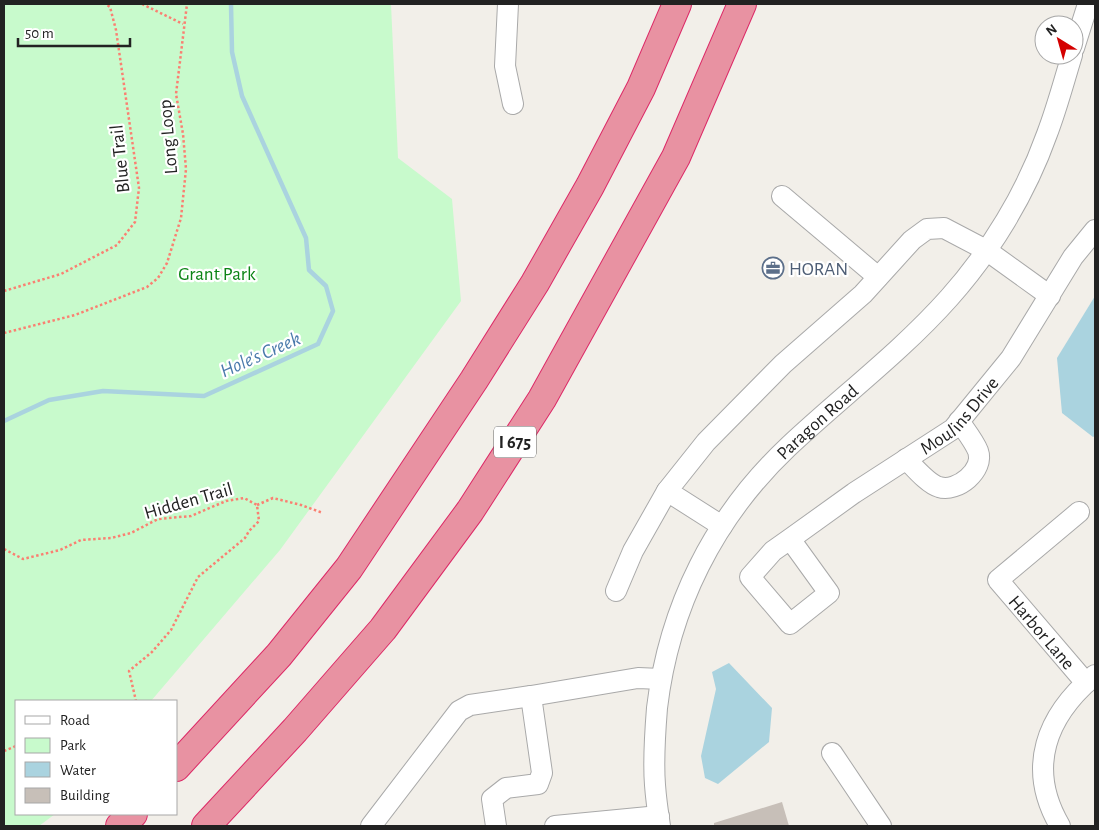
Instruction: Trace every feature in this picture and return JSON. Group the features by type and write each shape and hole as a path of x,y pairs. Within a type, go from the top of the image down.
{"highway":[{"path":"178,765 279,655 349,568 474,380 535,283 590,186 641,88 677,4"},
{"name":"I 675","path":"206,826 295,730 382,629 470,512 542,399 676,157 742,4"},
{"path":"120,826 132,815"}],"street":[{"path":"508,4 505,66 513,104"},
{"path":"1084,17 1088,4"},
{"name":"Paragon Road","path":"660,821 655,786 654,758 661,679 679,610 701,559 752,483 787,448 886,359 949,299 986,250 1027,181 1047,134 1069,65"},
{"path":"782,196 878,277"},
{"path":"616,591 633,551 667,491 706,442 783,364 863,294 912,240 927,229 944,228 986,250 1050,296"},
{"name":"Moulins Drive","path":"790,539 829,594 790,624 750,577 773,551 854,493 952,429 1011,358 1073,257 1095,230"},
{"path":"906,459 923,476 938,487 950,487 974,473 979,463 978,452 959,421"},
{"path":"667,491 722,526"},
{"name":"Harbor Lane","path":"1079,512 998,580 1090,679"},
{"path":"371,826 459,711 470,704 638,678 661,679"},
{"path":"1060,826 1047,798 1043,784 1044,752 1057,717 1067,703 1090,679"},
{"path":"496,826 492,799 506,788 538,784 542,774 531,696"},
{"path":"832,753 881,826"},
{"path":"567,826 660,821"}],"path":[{"path":"106,4 110,7 114,4"},
{"path":"142,4 184,24"},
{"name":"Long Loop","path":"4,333 75,315 147,287 158,278 167,263 181,218 186,169 183,134 176,94 187,4"},
{"name":"Blue Trail","path":"4,291 61,274 117,245 135,222 139,188 116,30 110,7"},
{"name":"Hidden Trail","path":"4,549 23,559 60,550 81,540 112,538 131,533 158,519 191,516 226,501 244,498 257,505 259,521 245,538 198,577 171,630 152,652 129,671 136,700"},
{"path":"257,505 273,498 323,513"}],"green space":[{"name":"Grant Park","path":"4,4 391,4 398,158 452,199 461,301 280,550 152,700 15,700 15,815 54,815 39,826 4,826"}],"water":[{"path":"1095,296 1095,436 1093,437 1062,413 1057,358"},
{"path":"729,663 772,708 769,742 718,784 705,778 701,756 716,689 712,672"}],"building":[{"path":"782,802 789,826 714,826 714,823"}],"waterway":[{"name":"Hole's Creek","path":"4,421 49,400 103,391 204,396 318,344 333,311 326,286 309,270 306,238 242,96 232,52 231,4"}],"place":[{"name":"HORAN","path":"773,268"}]}
